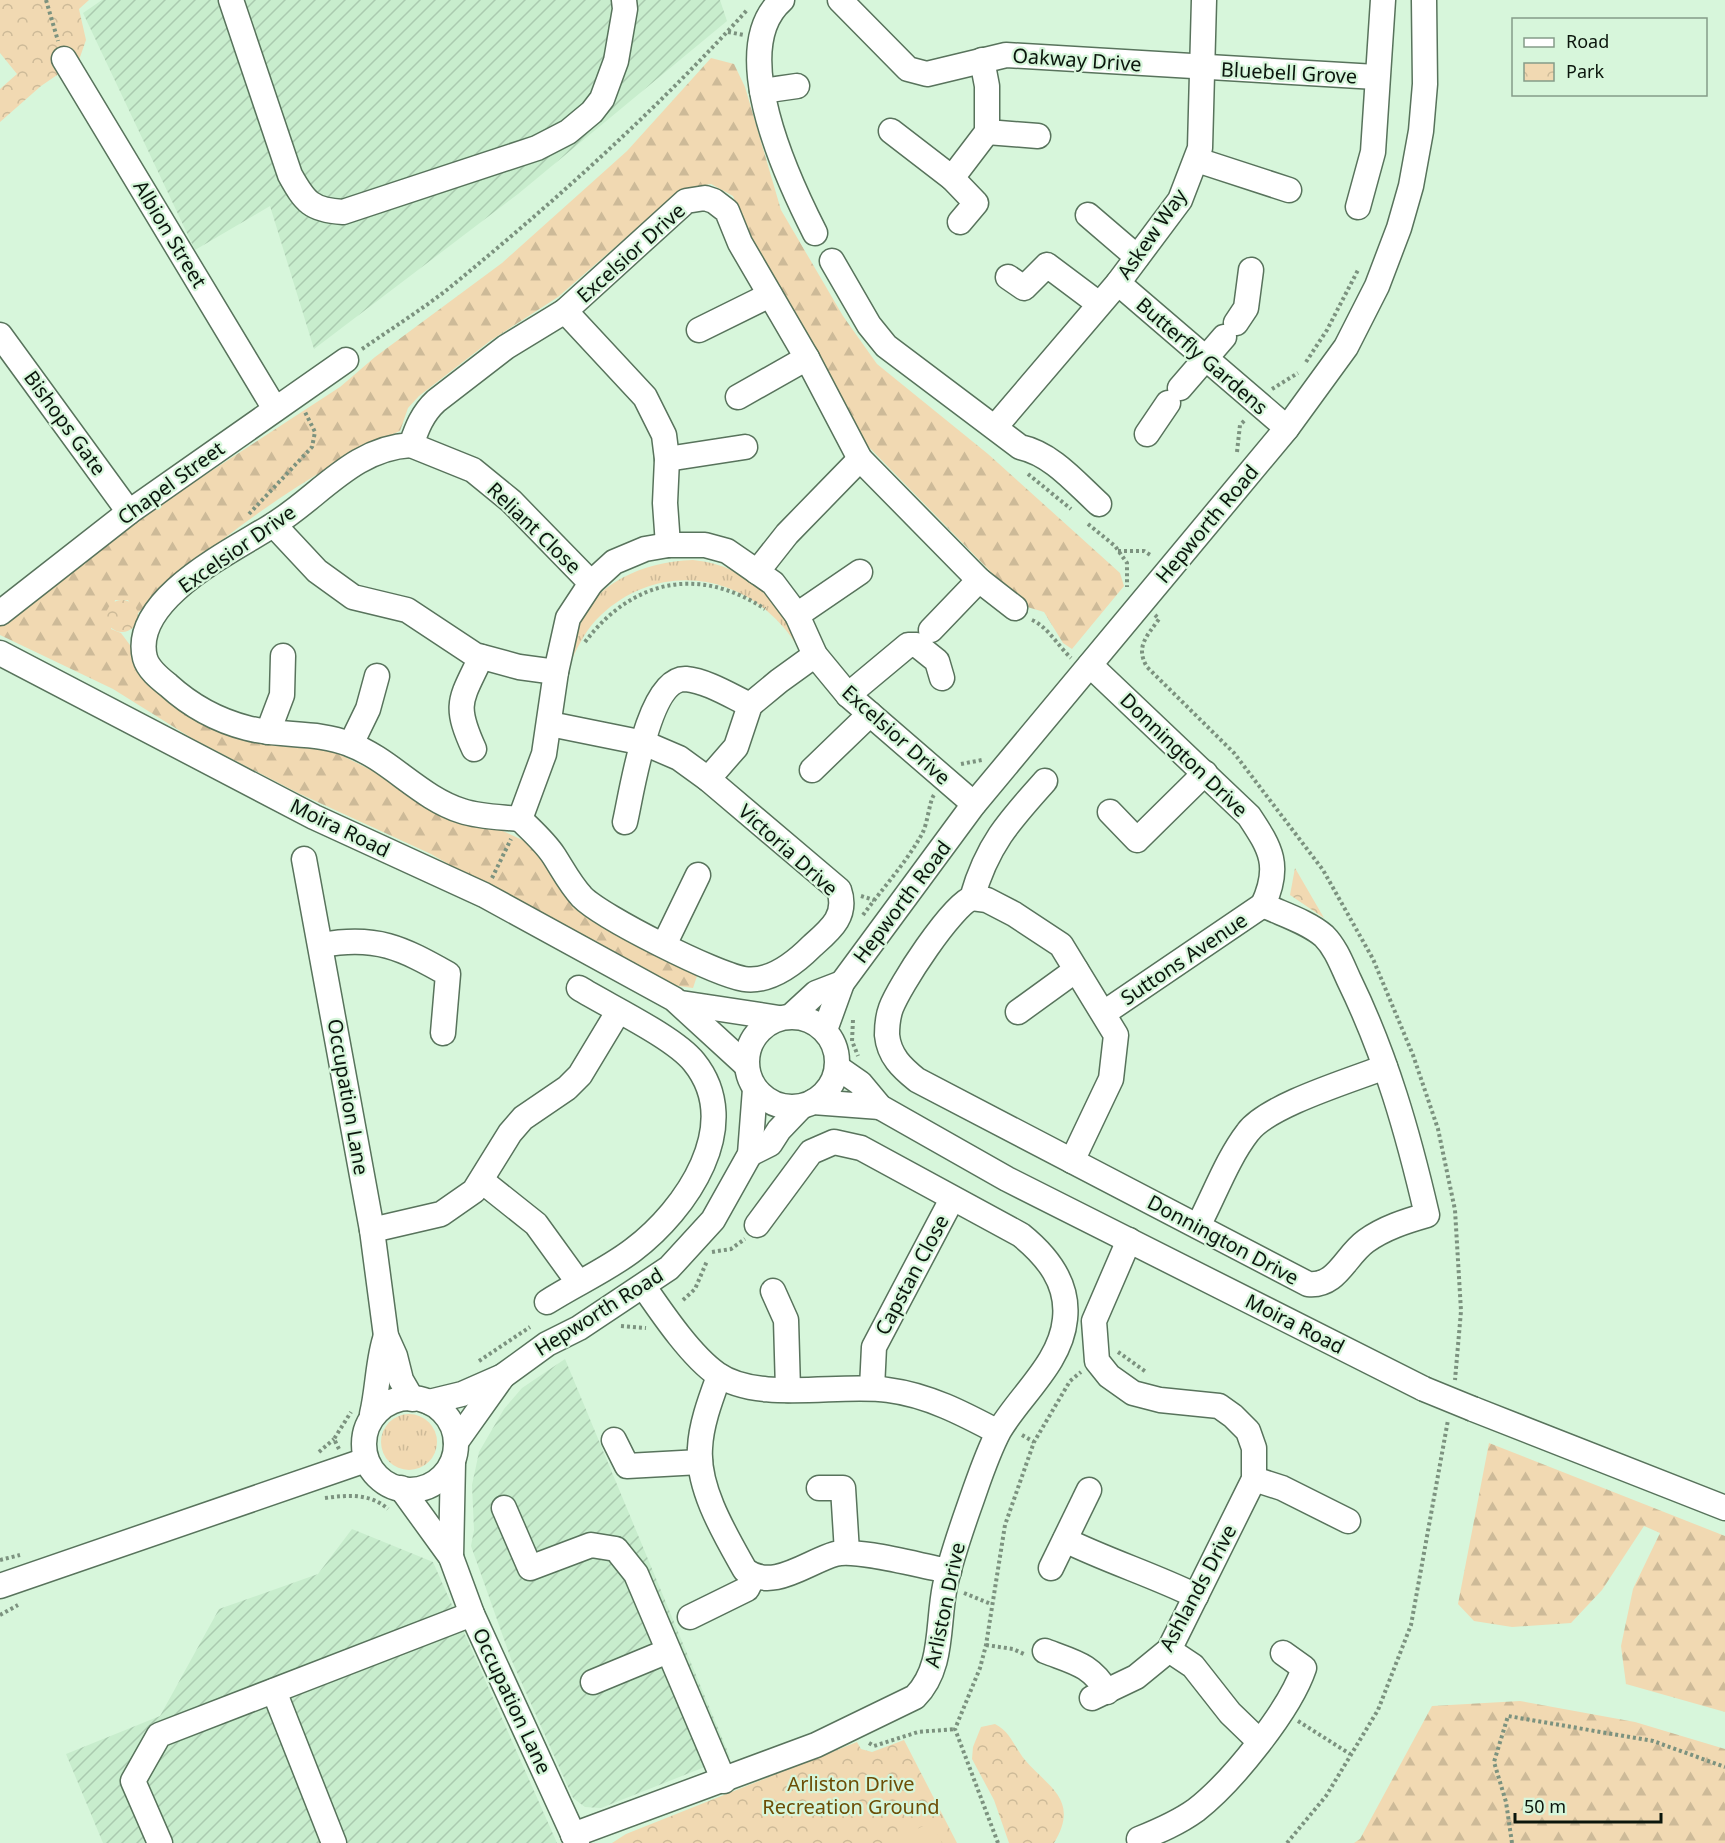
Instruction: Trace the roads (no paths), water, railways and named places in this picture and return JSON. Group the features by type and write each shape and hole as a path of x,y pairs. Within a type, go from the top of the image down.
{"street":[{"path":"231,0 290,175 306,201 316,208 343,212 537,147 580,123 602,99 609,81 616,61 625,9 624,0"},
{"path":"782,0 771,9 763,30 760,54 762,91 779,153 815,233"},
{"name":"Oakway Drive","path":"840,0 908,69 927,74 1006,55 1203,69"},
{"name":"Askew Way","path":"996,426 1118,283 1180,200 1200,148 1204,0"},
{"name":"Bluebell Grove","path":"1358,207 1373,152 1378,45 1383,0"},
{"name":"Hepworth Road","path":"825,1030 842,982 974,804 1287,428 1346,347 1377,286 1399,228 1420,131 1426,49 1424,0"},
{"name":"Albion Street","path":"64,58 284,403"},
{"path":"952,178 987,132 987,86 982,60"},
{"name":"Bluebell Grove","path":"1203,69 1376,77"},
{"path":"762,91 797,86"},
{"path":"891,131 952,178 976,204 960,222"},
{"path":"987,132 1038,136"},
{"path":"1197,160 1289,190"},
{"name":"Excelsior Drive","path":"974,804 848,695 815,655 797,615 773,583 727,551 705,545 668,545 645,549 614,562 591,583 568,618 556,672 544,754 520,819 461,811 441,802 351,744 315,736 268,732 222,719 185,700 155,674 145,659 144,648 151,619 164,602 196,573 249,538 274,525 354,464 375,452 393,446 411,446 427,409 436,401 499,352 565,311 667,218 687,201 696,198 714,201 727,211 740,243 807,358 860,459 979,580 1015,608"},
{"path":"1088,215 1137,257"},
{"path":"832,261 869,325 886,346 996,426 1021,458 1034,450 1051,460 1092,512"},
{"path":"1008,277 1024,288 1047,265 1099,304"},
{"path":"1147,434 1174,396 1246,308 1251,270"},
{"name":"Butterfly Gardens","path":"1118,283 1287,428"},
{"path":"699,330 770,295"},
{"path":"565,311 645,398 664,435 668,459 665,503 668,545"},
{"name":"Bishops Gate","path":"0,334 129,512"},
{"path":"738,397 807,358"},
{"name":"Chapel Street","path":"0,613 129,512 345,360"},
{"name":"Reliant Close","path":"411,446 473,470 512,501 591,583"},
{"path":"668,459 745,447"},
{"path":"757,572 787,534 860,459"},
{"path":"274,525 317,571 353,597 407,610 452,642 481,657 519,667 556,672"},
{"path":"797,615 860,572"},
{"path":"931,630 979,580"},
{"path":"848,695 908,645 917,645 937,661 942,678"},
{"name":"Moira Road","path":"0,653 314,817 484,895 681,1003 746,1065"},
{"path":"708,779 736,747 750,705 778,681 815,655"},
{"path":"268,732 282,695 283,656"},
{"path":"474,749 461,721 462,699 481,657"},
{"name":"Donnington Drive","path":"1045,781 1003,827 989,852 972,898 964,901 945,923 891,1008 887,1022 890,1048 899,1065 917,1080 1299,1281 1316,1285 1335,1276 1365,1241 1383,1230 1427,1215 1407,1129 1363,1008 1334,947 1311,927 1263,905 1273,876 1273,859 1268,844 1249,816 1088,667"},
{"path":"351,744 368,709 377,676"},
{"path":"625,822 644,743 658,698 664,688 683,679 697,681 750,705"},
{"path":"812,770 870,714"},
{"name":"Victoria Drive","path":"520,819 553,855 566,878 584,898 601,912 664,945 719,970 746,979 776,973 795,963 836,925 842,910 839,890 708,779 679,758 644,743 550,724"},
{"path":"1110,812 1137,840 1205,773"},
{"name":"Occupation Lane","path":"304,859 322,945 372,1230 386,1336"},
{"path":"664,945 698,875"},
{"path":"972,898 987,900 1045,933 1061,945 1116,1035 1111,1079 1072,1161"},
{"name":"Suttons Avenue","path":"1104,1013 1263,905"},
{"path":"322,945 348,940 403,949 448,974 443,1033"},
{"path":"1018,1012 1076,970"},
{"name":"Hepworth Road","path":"785,1017 816,993 842,982"},
{"path":"547,1302 632,1251 670,1215 704,1161 715,1127 711,1095 705,1077 693,1060 668,1040 579,988"},
{"name":"Moira Road","path":"681,1003 785,1017"},
{"path":"372,1230 441,1214 467,1197 482,1181 497,1152 523,1118 567,1088 580,1075 618,1012"},
{"path":"785,1017 803,1018 825,1030 834,1047 837,1067 833,1081 825,1094 807,1105 777,1104 755,1089 746,1065 751,1041 768,1023 785,1017"},
{"name":"Moira Road","path":"837,1067 860,1083 880,1107 1007,1179 1424,1389 1725,1508"},
{"path":"1198,1226 1242,1140 1258,1122 1283,1108 1385,1067"},
{"name":"Hepworth Road","path":"421,1401 462,1394 503,1376 548,1344 644,1287 685,1253 713,1220 750,1154 755,1089"},
{"name":"Hepworth Road","path":"750,1154 770,1144 779,1130 807,1105"},
{"name":"Moira Road","path":"807,1105 880,1107"},
{"name":"Arliston Drive","path":"575,1839 858,1727 915,1697 926,1686 935,1664 947,1579 975,1490 998,1432 1059,1346 1065,1321 1063,1292 1053,1268 1033,1244 1021,1235 861,1148 834,1142 811,1152 757,1225"},
{"path":"482,1181 536,1224 578,1282"},
{"name":"Capstan Close","path":"872,1388 874,1347 952,1199"},
{"name":"Ashlands Drive","path":"1045,1651 1084,1666 1098,1676 1100,1695 1136,1677 1169,1650 1254,1479 1254,1448 1248,1431 1233,1416 1219,1406 1160,1400 1133,1393 1114,1381 1097,1361 1094,1321 1129,1240"},
{"path":"644,1287 667,1319 719,1376 742,1384 788,1390 872,1388 931,1401 998,1432"},
{"path":"773,1291 786,1320 788,1390"},
{"path":"386,1336 396,1356 401,1380 421,1401 440,1408 451,1421 455,1452 440,1479 414,1489 388,1485 373,1471 366,1460 364,1409 379,1385 382,1347 386,1336"},
{"name":"Hepworth Road","path":"455,1452 503,1376"},
{"path":"719,1376 705,1419 700,1462 704,1483 745,1570 753,1577 770,1580 847,1552 947,1579"},
{"path":"364,1409 421,1401"},
{"path":"614,1440 627,1466 700,1462"},
{"name":"Occupation Lane","path":"451,1557 455,1452"},
{"path":"0,1586 366,1460"},
{"path":"1254,1479 1281,1488 1348,1521"},
{"name":"Occupation Lane","path":"401,1488 451,1557 472,1614 575,1839"},
{"path":"819,1488 843,1488 847,1552"},
{"path":"1051,1568 1089,1490"},
{"path":"504,1508 530,1568 591,1545 616,1548 636,1574 724,1781"},
{"path":"1065,1540 1102,1557 1148,1573 1196,1596"},
{"path":"690,1617 747,1589 753,1577"},
{"path":"160,1843 133,1781 159,1735 472,1614"},
{"path":"1169,1650 1193,1666 1230,1713 1259,1741"},
{"path":"593,1682 668,1651"},
{"path":"1139,1839 1172,1825 1197,1809 1239,1765 1283,1712 1296,1691 1304,1668 1283,1653"},
{"path":"274,1691 334,1843"}],"park label":[{"name":"Arliston Drive Recreation Ground","path":"851,1796"}]}
